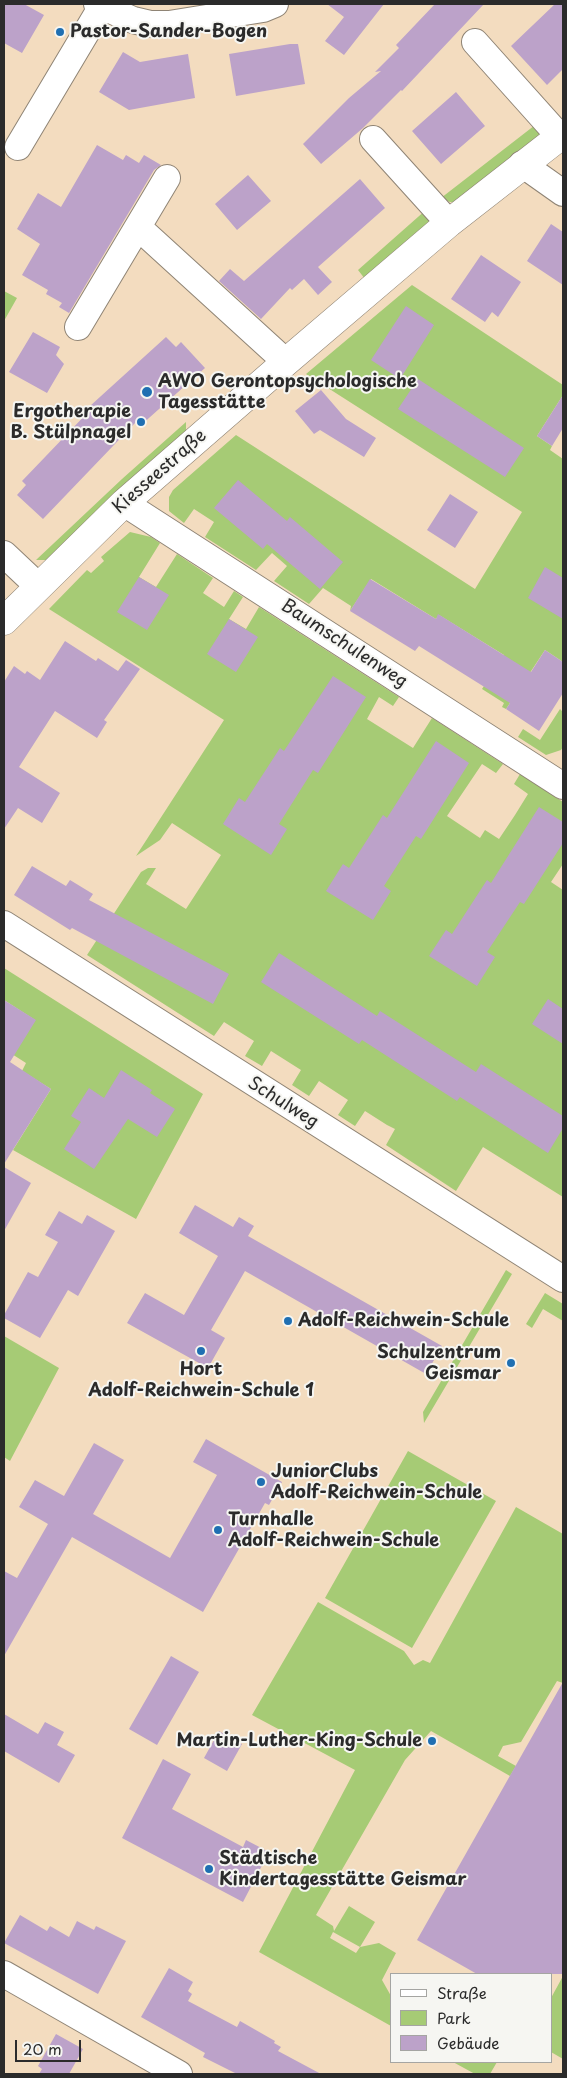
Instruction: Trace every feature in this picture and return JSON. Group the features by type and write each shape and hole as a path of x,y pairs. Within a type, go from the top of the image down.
{"street":[{"path":"18,147 99,5 133,20 150,24 169,24 263,9 275,4"},
{"name":"Kiesseestraße","path":"4,621 124,503 449,223 522,164 561,136 475,42"},
{"path":"373,139 449,223"},
{"path":"522,164 563,193"},
{"path":"78,327 167,178"},
{"path":"138,227 286,362"},
{"name":"Baumschulenweg","path":"124,503 561,781"},
{"path":"4,554 38,586"},
{"name":"Schulweg","path":"4,924 563,1279"},
{"path":"4,1974 179,2074"}],"green space":[{"path":"539,122 543,133 457,202 450,202 441,198"},
{"path":"427,209 429,221 426,228 365,279 358,270"},
{"path":"412,285 563,385 563,395 537,436 552,446 550,450 563,459 563,662 545,650 506,709 502,707 504,703 482,689 504,655 439,615 436,619 371,579 350,611 351,606 323,588 309,604 274,581 287,566 272,553 256,570 205,537 214,522 194,509 184,523 169,511 169,497 173,490 236,435 475,589 522,512 306,374"},
{"path":"4,291 17,298 4,321"},
{"path":"186,422 186,433 47,560 36,560 122,479"},
{"path":"130,532 151,537 160,543 139,577 156,587 177,554 213,578 203,593 224,607 234,591 243,597 229,619 246,629 259,607 399,697 393,706 379,697 367,719 413,748 432,718 503,764 496,773 482,764 447,816 480,838 485,830 499,839 515,815 528,794 514,784 520,774 563,802 563,864 551,882 563,890 563,1197 483,1147 456,1191 386,1145 395,1129 365,1111 355,1126 338,1115 348,1100 319,1081 309,1096 292,1085 301,1070 271,1051 262,1066 245,1056 254,1041 224,1022 214,1036 87,955 141,872 148,868 156,868 146,884 186,909 221,855 172,823 160,840 136,856 224,720 49,609 87,570 91,573 104,561 101,557"},
{"path":"560,709 563,712 563,747 561,750 546,755 518,737 523,729 540,740"},
{"path":"4,968 203,1094 136,1219 13,1150 51,1089 22,1071 26,1063 4,1049 4,1038 18,1047 35,1020 4,1000"},
{"path":"506,1270 512,1274 424,1423 423,1412"},
{"path":"545,1293 563,1304 563,1321 543,1309 532,1328 526,1324"},
{"path":"4,1336 59,1368 10,1461 4,1457"},
{"path":"408,1451 496,1501 412,1648 325,1598"},
{"path":"516,1507 563,1534 563,1683 557,1681 521,1742 503,1746 498,1756 516,1766 510,1776 431,1731 405,1760 316,1915 333,1926 334,1931 349,1906 375,1922 360,1947 379,1943 396,1953 382,1980 390,1994 390,2025 259,1952 355,1770 252,1715 318,1602 404,1651 414,1665 423,1660 430,1663","holes":["333,1932 360,1947 356,1953 330,1938"]},
{"path":"563,1976 563,2059 552,2053 552,1996"},
{"path":"455,2063 496,2063 490,2074 475,2074"}],"building":[{"path":"4,4 24,4 44,15 22,53 4,43"},
{"path":"327,4 384,4 344,55 325,41 344,17"},
{"path":"435,4 484,4 402,91 321,164 303,144 349,98 381,71 375,72 399,48 396,45"},
{"path":"555,4 563,4 563,69 547,85 511,46"},
{"path":"298,44 305,84 236,96 229,54"},
{"path":"123,52 140,62 188,54 195,98 129,110 99,92"},
{"path":"456,92 485,126 441,164 412,131"},
{"path":"97,145 123,160 126,155 139,163 144,155 161,165 154,170 69,313 59,307 62,303 46,294 48,290 22,275 40,244 17,229 38,193 61,207"},
{"path":"248,175 271,201 237,230 215,204"},
{"path":"360,179 385,208 318,267 332,282 318,295 304,279 292,290 290,288 261,319 219,281 230,269 244,281"},
{"path":"551,224 563,232 563,285 527,261"},
{"path":"481,255 521,282 498,317 492,312 485,322 451,299"},
{"path":"406,306 434,325 400,379 371,360"},
{"path":"33,332 60,347 56,355 64,364 47,393 9,372"},
{"path":"166,337 176,347 181,342 205,368 140,426 136,422 43,519 17,495 26,485 22,481 92,408 90,406"},
{"path":"418,379 524,448 505,477 398,409"},
{"path":"321,390 346,419 376,438 364,457 320,430 314,434 295,411"},
{"path":"563,395 563,428 552,446 537,436"},
{"path":"238,480 287,521 290,517 343,562 320,589 267,544 263,549 214,508"},
{"path":"450,494 478,512 455,548 427,530"},
{"path":"545,567 563,578 563,619 528,598"},
{"path":"139,577 169,595 147,630 117,612"},
{"path":"370,579 436,619 438,614 531,672 545,650 563,662 563,693 539,731 506,709 510,703 419,646 415,651 350,611"},
{"path":"229,619 258,637 236,672 207,654"},
{"path":"65,641 96,661 98,658 118,671 126,660 140,669 104,720 107,722 97,738 55,711 19,767 60,793 42,823 18,808 4,829 4,682 14,666 25,674 27,671 40,680"},
{"path":"333,676 366,697 318,773 313,770 279,824 287,829 271,855 223,824 239,798 245,802 280,748 284,751"},
{"path":"436,741 469,763 421,839 416,836 384,886 391,891 373,920 326,891 343,864 349,868 383,815 387,818"},
{"path":"539,807 563,822 563,843 524,904 520,902 487,952 495,957 477,986 429,956 446,930 452,934 487,880 491,883"},
{"path":"32,866 66,886 70,880 93,894 89,900 229,974 213,1004 72,928 70,930 14,895"},
{"path":"279,953 377,1016 380,1011 476,1072 481,1064 563,1116 563,1128 548,1153 460,1097 457,1101 362,1040 359,1044 261,982"},
{"path":"548,999 563,1009 563,1044 532,1024"},
{"path":"4,1000 36,1020 10,1062 51,1089 4,1164"},
{"path":"121,1070 152,1090 150,1093 175,1109 157,1137 128,1119 94,1169 64,1149 81,1122 71,1116 89,1088 104,1098"},
{"path":"4,1167 31,1183 4,1231"},
{"path":"195,1205 233,1227 239,1217 254,1226 248,1236 442,1346 426,1374 245,1271 211,1330 225,1338 208,1368 127,1323 145,1293 184,1315 218,1256 179,1233"},
{"path":"59,1211 82,1224 87,1215 115,1231 78,1296 68,1290 40,1338 4,1318 4,1315 28,1272 38,1277 58,1242 45,1235"},
{"path":"206,1439 282,1482 269,1505 265,1503 203,1612 72,1537 4,1656 4,1571 17,1578 48,1524 19,1507 35,1480 64,1496 94,1443 124,1460 93,1514 170,1558 217,1475 193,1462"},
{"path":"171,1656 199,1672 157,1745 129,1729"},
{"path":"563,1682 563,1974 475,1973 417,1940"},
{"path":"4,1714 38,1734 45,1722 64,1732 57,1745 75,1755 59,1783 4,1751"},
{"path":"219,1731 242,1744 227,1771 204,1758"},
{"path":"163,1759 191,1774 172,1809 243,1847 246,1840 269,1852 243,1902 122,1838"},
{"path":"20,1915 47,1931 50,1926 69,1937 77,1921 94,1930 96,1926 126,1941 98,1994 4,1943"},
{"path":"169,1968 193,1982 188,1991 192,1994 188,2001 237,2027 240,2021 275,2041 274,2043 281,2047 278,2051 321,2074 237,2074 203,2057 205,2053 141,2017"},
{"path":"56,2034 83,2049 69,2074 39,2074 42,2069 38,2066"}],"place":[{"name":"Pastor-Sander-Bogen","path":"60,32"},
{"name":"AWO Gerontopsychologische Tagesstätte","path":"147,392"},
{"name":"Ergotherapie B. Stülpnagel","path":"141,422"},
{"name":"Adolf-Reichwein-Schule","path":"288,1321"},
{"name":"Hort Adolf-Reichwein-Schule 1","path":"201,1351"},
{"name":"Schulzentrum Geismar","path":"511,1363"},
{"name":"JuniorClubs Adolf-Reichwein-Schule","path":"261,1482"},
{"name":"Turnhalle Adolf-Reichwein-Schule","path":"218,1530"},
{"name":"Martin-Luther-King-Schule","path":"432,1741"},
{"name":"Städtische Kindertagesstätte Geismar","path":"209,1869"}]}
